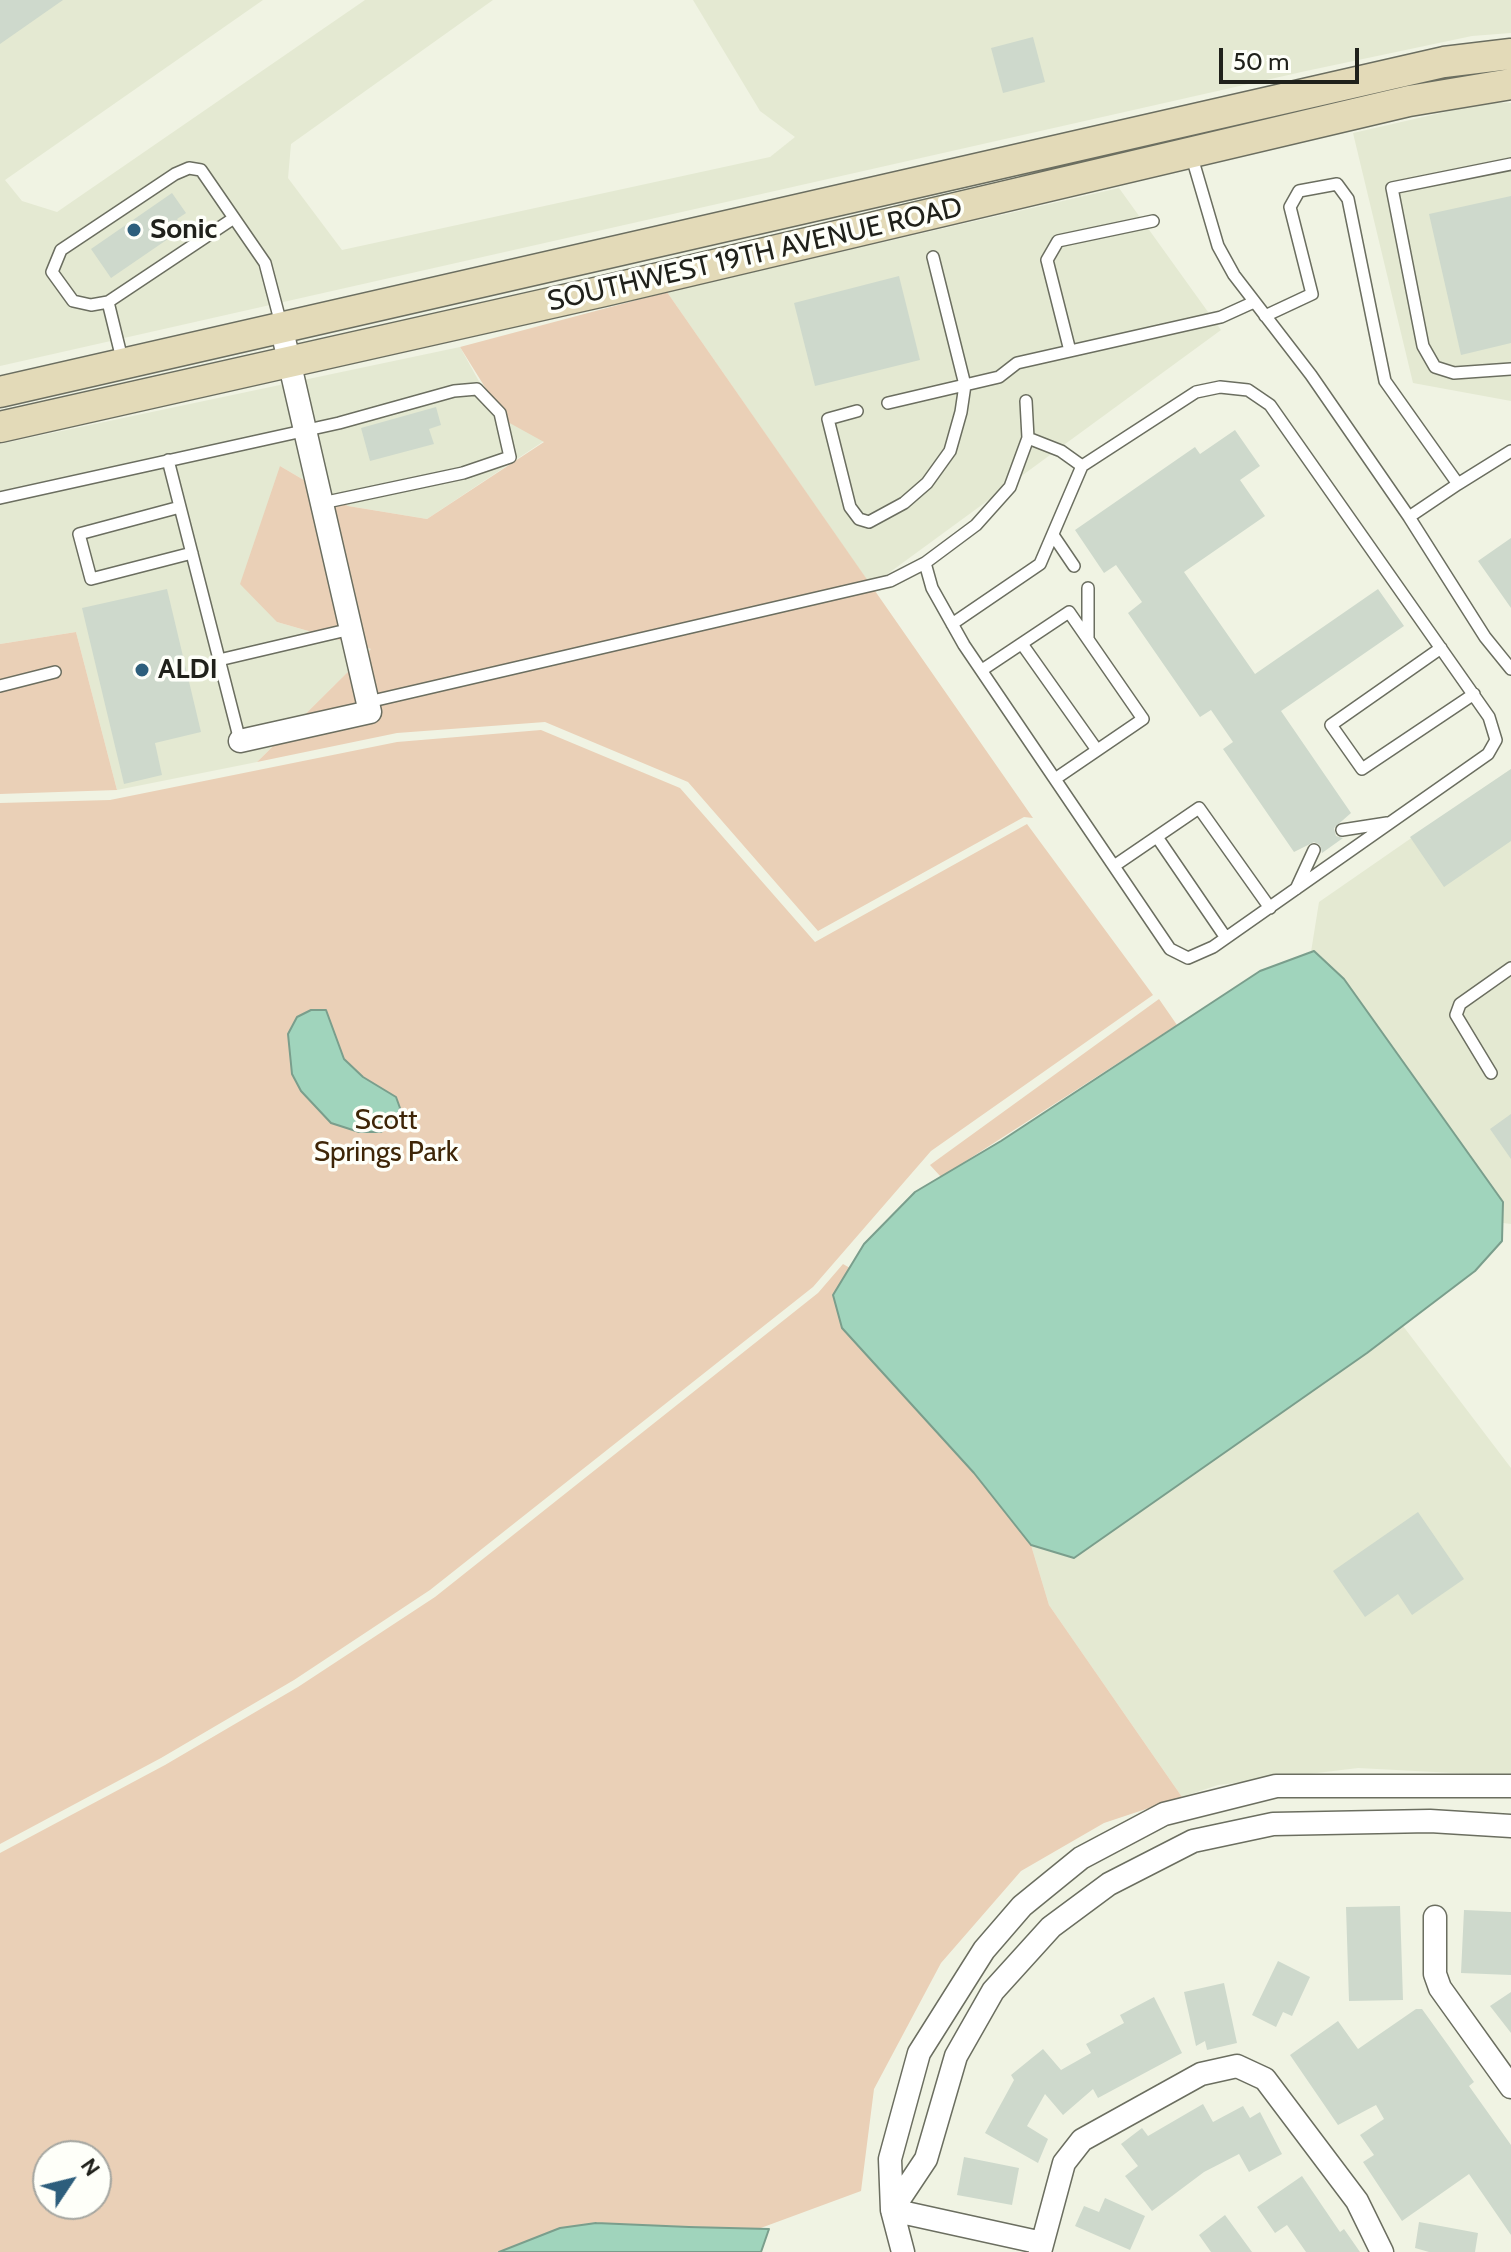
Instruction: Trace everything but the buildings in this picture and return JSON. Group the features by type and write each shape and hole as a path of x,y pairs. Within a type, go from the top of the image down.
{"main road":[{"name":"SOUTHWEST 19TH AVENUE ROAD","path":"0,392 1444,62 1511,54"},
{"name":"SOUTHWEST 19TH AVENUE ROAD","path":"0,427 604,291 1409,101 1511,84"}],"street":[{"path":"240,741 370,712 281,326"},
{"path":"903,2252 892,2210 890,2159 919,2053 991,1941 1022,1906 1081,1858 1164,1814 1276,1786 1511,1786"},
{"path":"892,2210 926,2159 956,2056 993,1991 1051,1927 1109,1884 1193,1841 1273,1824 1430,1821 1511,1826"},
{"path":"1435,1917 1435,1974 1440,1988 1511,2087"},
{"path":"991,1941 1016,1963"},
{"path":"892,2210 1041,2247 1064,2163 1082,2140 1201,2074 1237,2066 1265,2079 1357,2201 1382,2252"}],"lane":[{"path":"1191,153 1218,246 1254,302 1311,375 1409,517 1485,637 1511,669"},
{"path":"1511,164 1392,188 1423,346 1435,367 1454,373 1511,369"},
{"path":"234,218 108,302 91,305 73,301 52,272 61,250 175,174 189,168 201,170 265,263 281,326"},
{"path":"1265,316 1312,294 1290,207 1299,191 1337,184 1348,199 1385,381 1458,484"},
{"path":"1070,351 1047,260 1058,241 1153,221"},
{"path":"857,411 828,419 850,507 859,519 869,522 916,493 950,451 965,385 933,257"},
{"path":"108,302 123,363"},
{"path":"888,403 999,377 1017,363 1221,317 1254,302"},
{"path":"925,563 932,588 952,624 982,670 1170,949 1188,958 1226,938 1392,822 1488,754 1496,740 1489,717 1474,694 1270,405 1248,390 1220,387 1196,392 1082,466 1040,564 952,624"},
{"path":"0,498 305,430 454,391 477,389 500,413 510,457 463,473 322,503"},
{"path":"368,702 890,581 925,563 976,525 1010,487 1028,438 1026,401"},
{"path":"1028,438 1061,451 1082,466"},
{"path":"1409,517 1511,451"},
{"path":"168,460 240,741"},
{"path":"180,507 79,534 91,579 192,553"},
{"path":"1053,535 1074,566"},
{"path":"1088,588 1088,641"},
{"path":"982,670 1069,612 1143,719 1055,779"},
{"path":"219,660 351,629"},
{"path":"1022,644 1097,750"},
{"path":"1441,648 1331,725 1354,758 1362,769 1474,694"},
{"path":"0,686 55,672"},
{"path":"1114,866 1199,808 1270,908"},
{"path":"1342,830 1392,822"},
{"path":"1157,837 1226,938"},
{"path":"1296,889 1314,850"},
{"path":"1491,1073 1456,1015 1460,1004 1511,968"}],"shaded area":[{"path":"0,0 263,0 5,180 22,201 57,212 365,0 493,0 291,144 288,178 342,250 770,157 795,137 760,111 693,0 1511,0 1511,33 1472,36 1306,71 0,366"},
{"path":"1489,102 1511,103 1511,401 1413,383 1353,133"},
{"path":"1119,188 1221,330 871,586 667,292"},
{"path":"460,347 481,385 544,441 427,519 348,506 280,466 277,622 371,649 257,762 117,790 76,632 0,644 0,444"},
{"path":"1511,769 1511,1224 1503,1223 1503,1202 1344,979 1315,951 1311,952 1319,902"},
{"path":"1314,951 1344,979 1503,1202 1502,1241 1475,1271 1367,1353 1074,1558 1031,1545 974,1473 842,1328 833,1295 864,1244 915,1192 1001,1141 1260,971"},
{"path":"311,1010 326,1010 344,1059 363,1077 396,1097 400,1108 395,1122 381,1132 359,1132 331,1123 301,1091 292,1074 288,1034 297,1017"},
{"path":"1403,1326 1511,1468 1511,1776 1358,1768 1218,1785 1182,1797 1049,1605 1031,1545 1074,1557"},
{"path":"596,2223 769,2229 761,2252 499,2252 560,2228"}],"green space":[{"path":"667,292 1033,818 1024,817 818,931 688,782 545,722 397,733 257,762 371,649 277,622 240,584 280,466 348,506 427,519 544,442 506,421 460,347"},
{"path":"76,632 117,790 0,794 0,644"},
{"name":"Scott Springs Park","path":"541,730 680,788 815,942 1027,824 1153,995 931,1151 813,1287 430,1590 294,1680 161,1758 0,1844 0,803 110,800 397,742"},
{"path":"1159,999 1177,1025 941,1177 930,1165"},
{"path":"843,1264 850,1268 833,1295 1031,1545 1049,1605 1182,1797 1104,1823 1021,1871 941,1963 874,2089 861,2191 758,2229 596,2223 560,2228 499,2252 0,2252 0,1853 165,1765 298,1687 435,1597 818,1293"}],"place":[{"name":"Sonic","path":"134,230"},
{"name":"ALDI","path":"142,670"}]}
